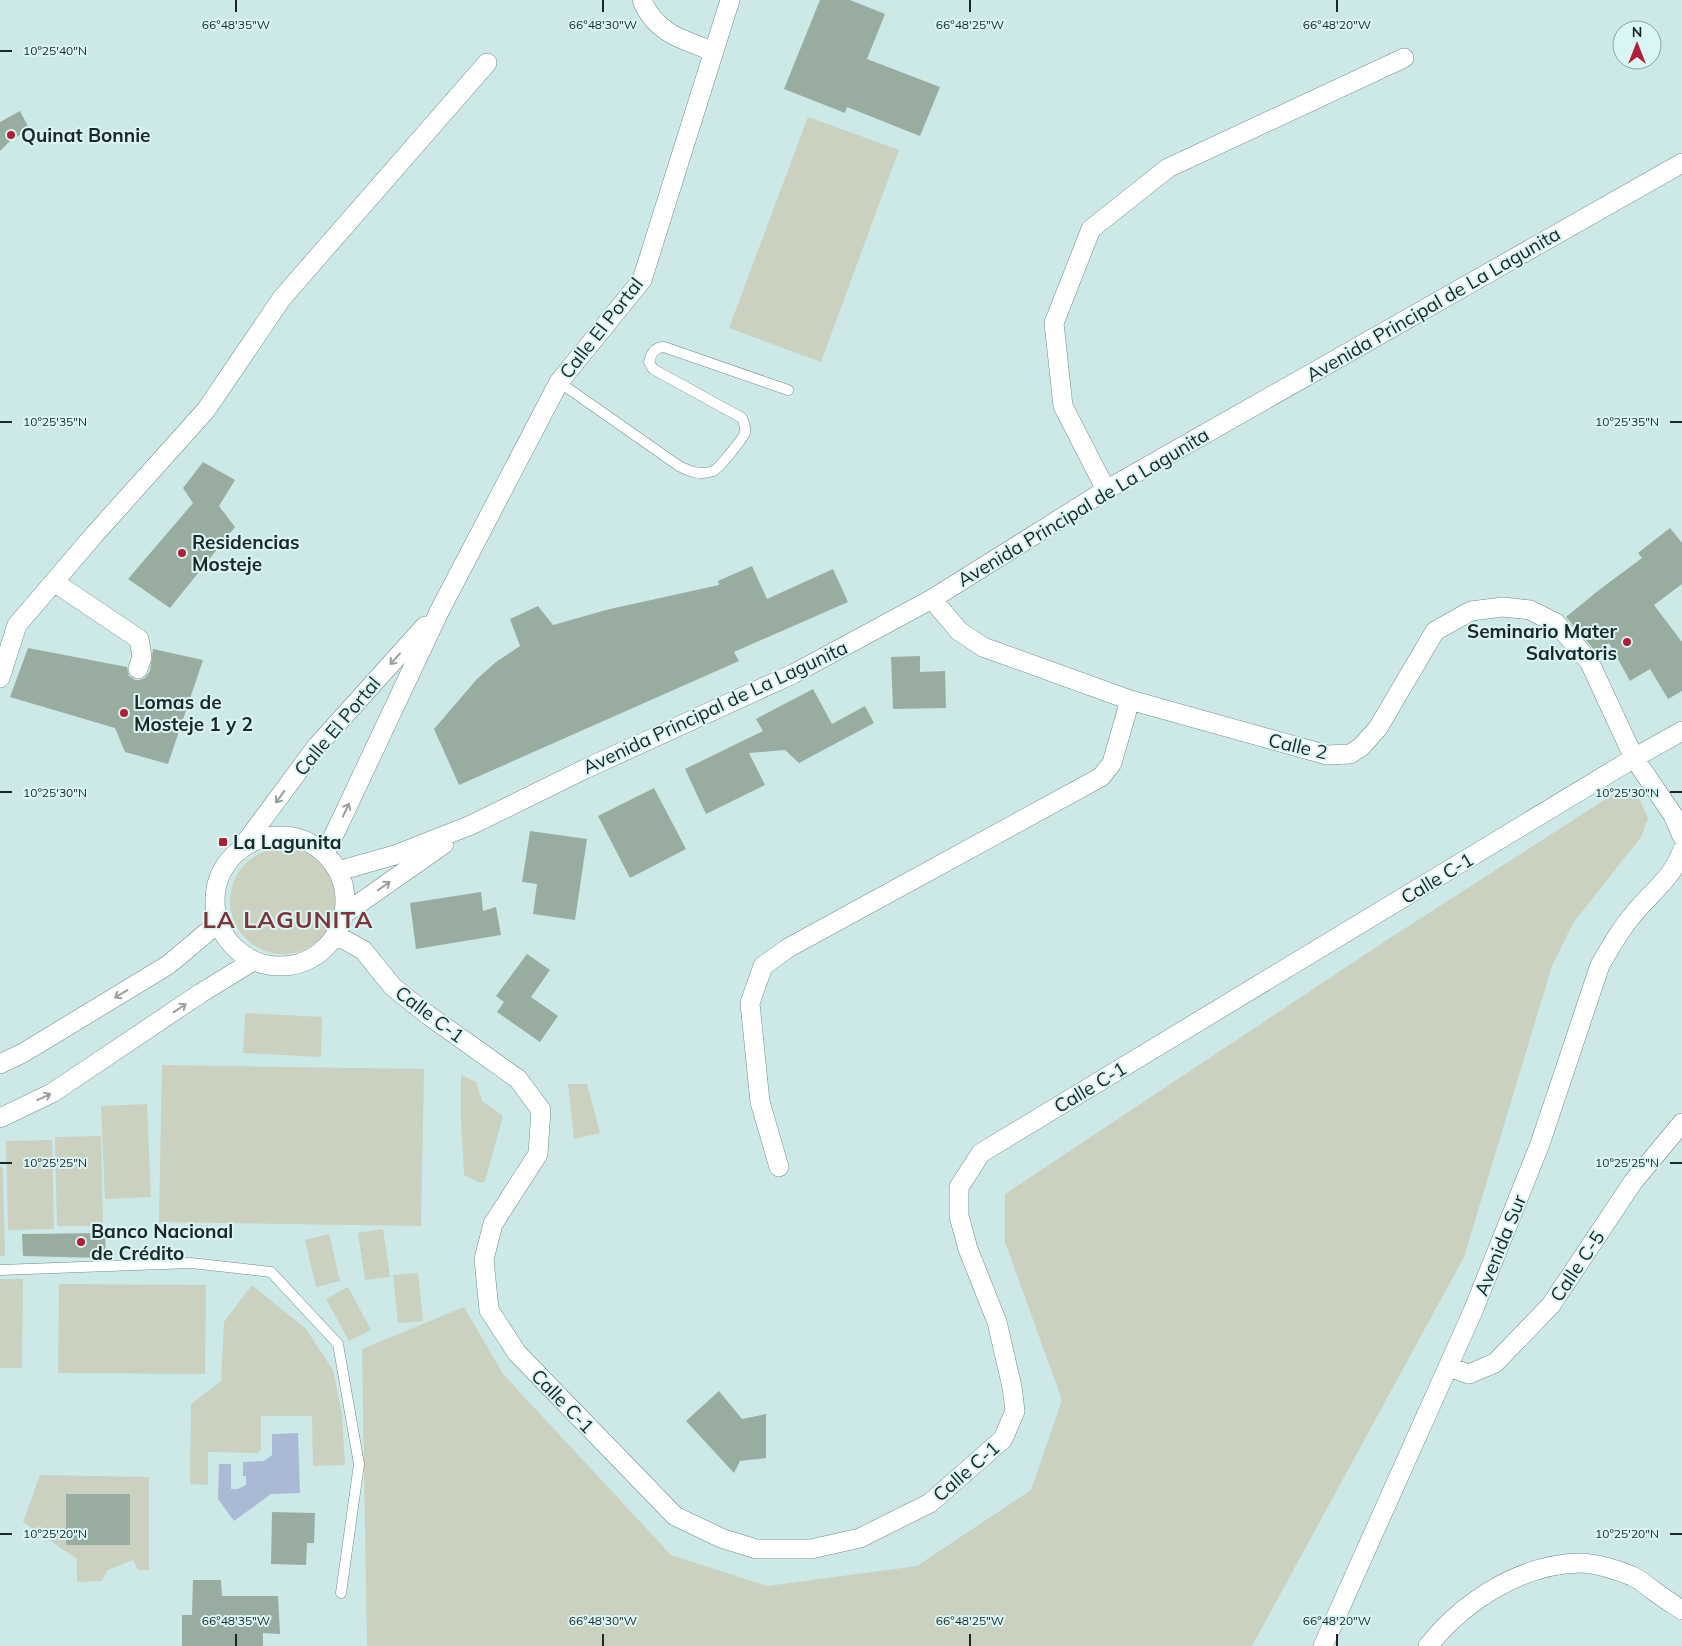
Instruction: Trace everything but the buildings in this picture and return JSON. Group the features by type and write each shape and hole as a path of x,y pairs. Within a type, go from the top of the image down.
{"street":[{"path":"642,0 647,12 659,26 676,38 713,51"},
{"name":"Calle El Portal","path":"325,854 440,610 559,382 642,280 730,0"},
{"path":"1106,490 1063,406 1054,323 1091,229 1168,168 1404,58"},
{"path":"0,678 17,625 206,410 282,298 487,63"},
{"name":"Avenida Principal de La Lagunita","path":"338,871 395,855 471,826 585,769 793,674 932,599 1106,490 1682,163"},
{"path":"54,582 139,639 142,657 138,669"},
{"name":"Calle 2","path":"932,599 958,631 983,647 1130,700 1327,755 1350,754 1361,747 1378,728 1435,631 1471,611 1502,607 1530,610 1556,623 1589,661 1634,758"},
{"name":"Calle El Portal","path":"241,848 317,746 440,610"},
{"path":"779,1166 760,1102 750,1003 763,966 788,948 1101,777 1112,763 1130,700"},
{"path":"1682,731 1634,758 1673,814 1682,836"},
{"name":"Calle C-1","path":"336,935 363,950 393,987 428,1015 518,1079 541,1110 538,1154 493,1224 484,1259 489,1310 516,1353 675,1516 721,1538 756,1549 811,1549 860,1538 930,1503 1003,1439 1015,1411 1012,1387 997,1322 968,1249 958,1216 958,1187 981,1153 1634,758"},
{"name":"Avenida Principal de La Lagunita","path":"344,914 471,826"},
{"path":"269,836 299,838 325,854 338,871 344,892 344,914 336,935 314,957 284,967 253,961 218,924 213,904 216,884 224,865 241,848 269,836"},
{"name":"Avenida Sur","path":"1323,1646 1474,1311 1540,1144 1600,965 1632,916 1672,873 1682,851"},
{"path":"0,1064 23,1053 168,965 218,924"},
{"path":"0,1118 52,1093 201,993 253,961"},
{"name":"Calle C-5","path":"1448,1367 1469,1374 1495,1363 1551,1305 1633,1182 1682,1123"},
{"path":"1428,1646 1442,1629 1472,1604 1502,1584 1554,1567 1582,1563 1634,1576 1682,1610"}],"lane":[{"path":"559,382 679,466 691,472 704,473 715,471 744,434 745,425 742,418 653,369 649,362 654,351 658,348 664,348 788,390"},
{"path":"0,1270 191,1263 271,1272 338,1344 359,1464 341,1593"}],"green space":[{"path":"808,117 899,150 821,362 729,328"},
{"path":"1623,788 1640,800 1648,819 1641,837 1573,923 1552,966 1464,1257 1252,1646 367,1646 362,1349 464,1307 503,1374 671,1555 767,1586 917,1566 1031,1490 1062,1400 1005,1242 1005,1194 1387,940"},
{"path":"283,848 303,852 321,863 332,881 336,901 332,921 321,939 303,950 283,954 263,950 245,939 234,921 230,901 234,881 245,863 263,852"},
{"path":"245,1013 322,1017 321,1057 243,1053"},
{"path":"162,1065 424,1069 421,1226 159,1222"},
{"path":"461,1075 476,1082 482,1101 503,1116 485,1181 481,1183 464,1175"},
{"path":"568,1084 587,1084 600,1133 574,1139"},
{"path":"147,1104 151,1197 105,1199 101,1106"},
{"path":"101,1136 103,1226 57,1226 55,1137"},
{"path":"52,1140 54,1229 8,1230 6,1141"},
{"path":"0,1167 3,1167 5,1256 0,1256"},
{"path":"383,1229 390,1277 365,1280 358,1233"},
{"path":"329,1234 340,1281 316,1287 305,1240"},
{"path":"418,1273 423,1321 398,1323 393,1275"},
{"path":"0,1279 23,1279 22,1368 0,1368"},
{"path":"59,1284 206,1285 205,1374 58,1373"},
{"path":"252,1285 306,1329 333,1370 342,1414 345,1465 313,1466 312,1416 261,1416 261,1450 258,1453 208,1452 208,1485 190,1484 191,1404 221,1381 224,1322"},
{"path":"348,1287 371,1330 349,1341 326,1299"},
{"path":"40,1475 149,1477 149,1570 138,1570 133,1560 108,1570 101,1581 77,1582 77,1559 23,1522"}],"water":[{"path":"298,1433 300,1493 271,1494 234,1521 218,1499 219,1464 231,1464 231,1489 238,1489 246,1485 246,1476 243,1476 243,1462 264,1461 272,1455 272,1434"}],"place":[{"name":"Quinat Bonnie","path":"11,135"},
{"name":"Residencias Mosteje","path":"182,553"},
{"name":"Seminario Mater Salvatoris","path":"1627,642"},
{"name":"Lomas de Mosteje 1 y 2","path":"124,713"},
{"name":"La Lagunita","path":"223,842"},
{"name":"Banco Nacional de Crédito","path":"81,1242"}],"district":[{"name":"LA LAGUNITA","path":"288,919"}]}
